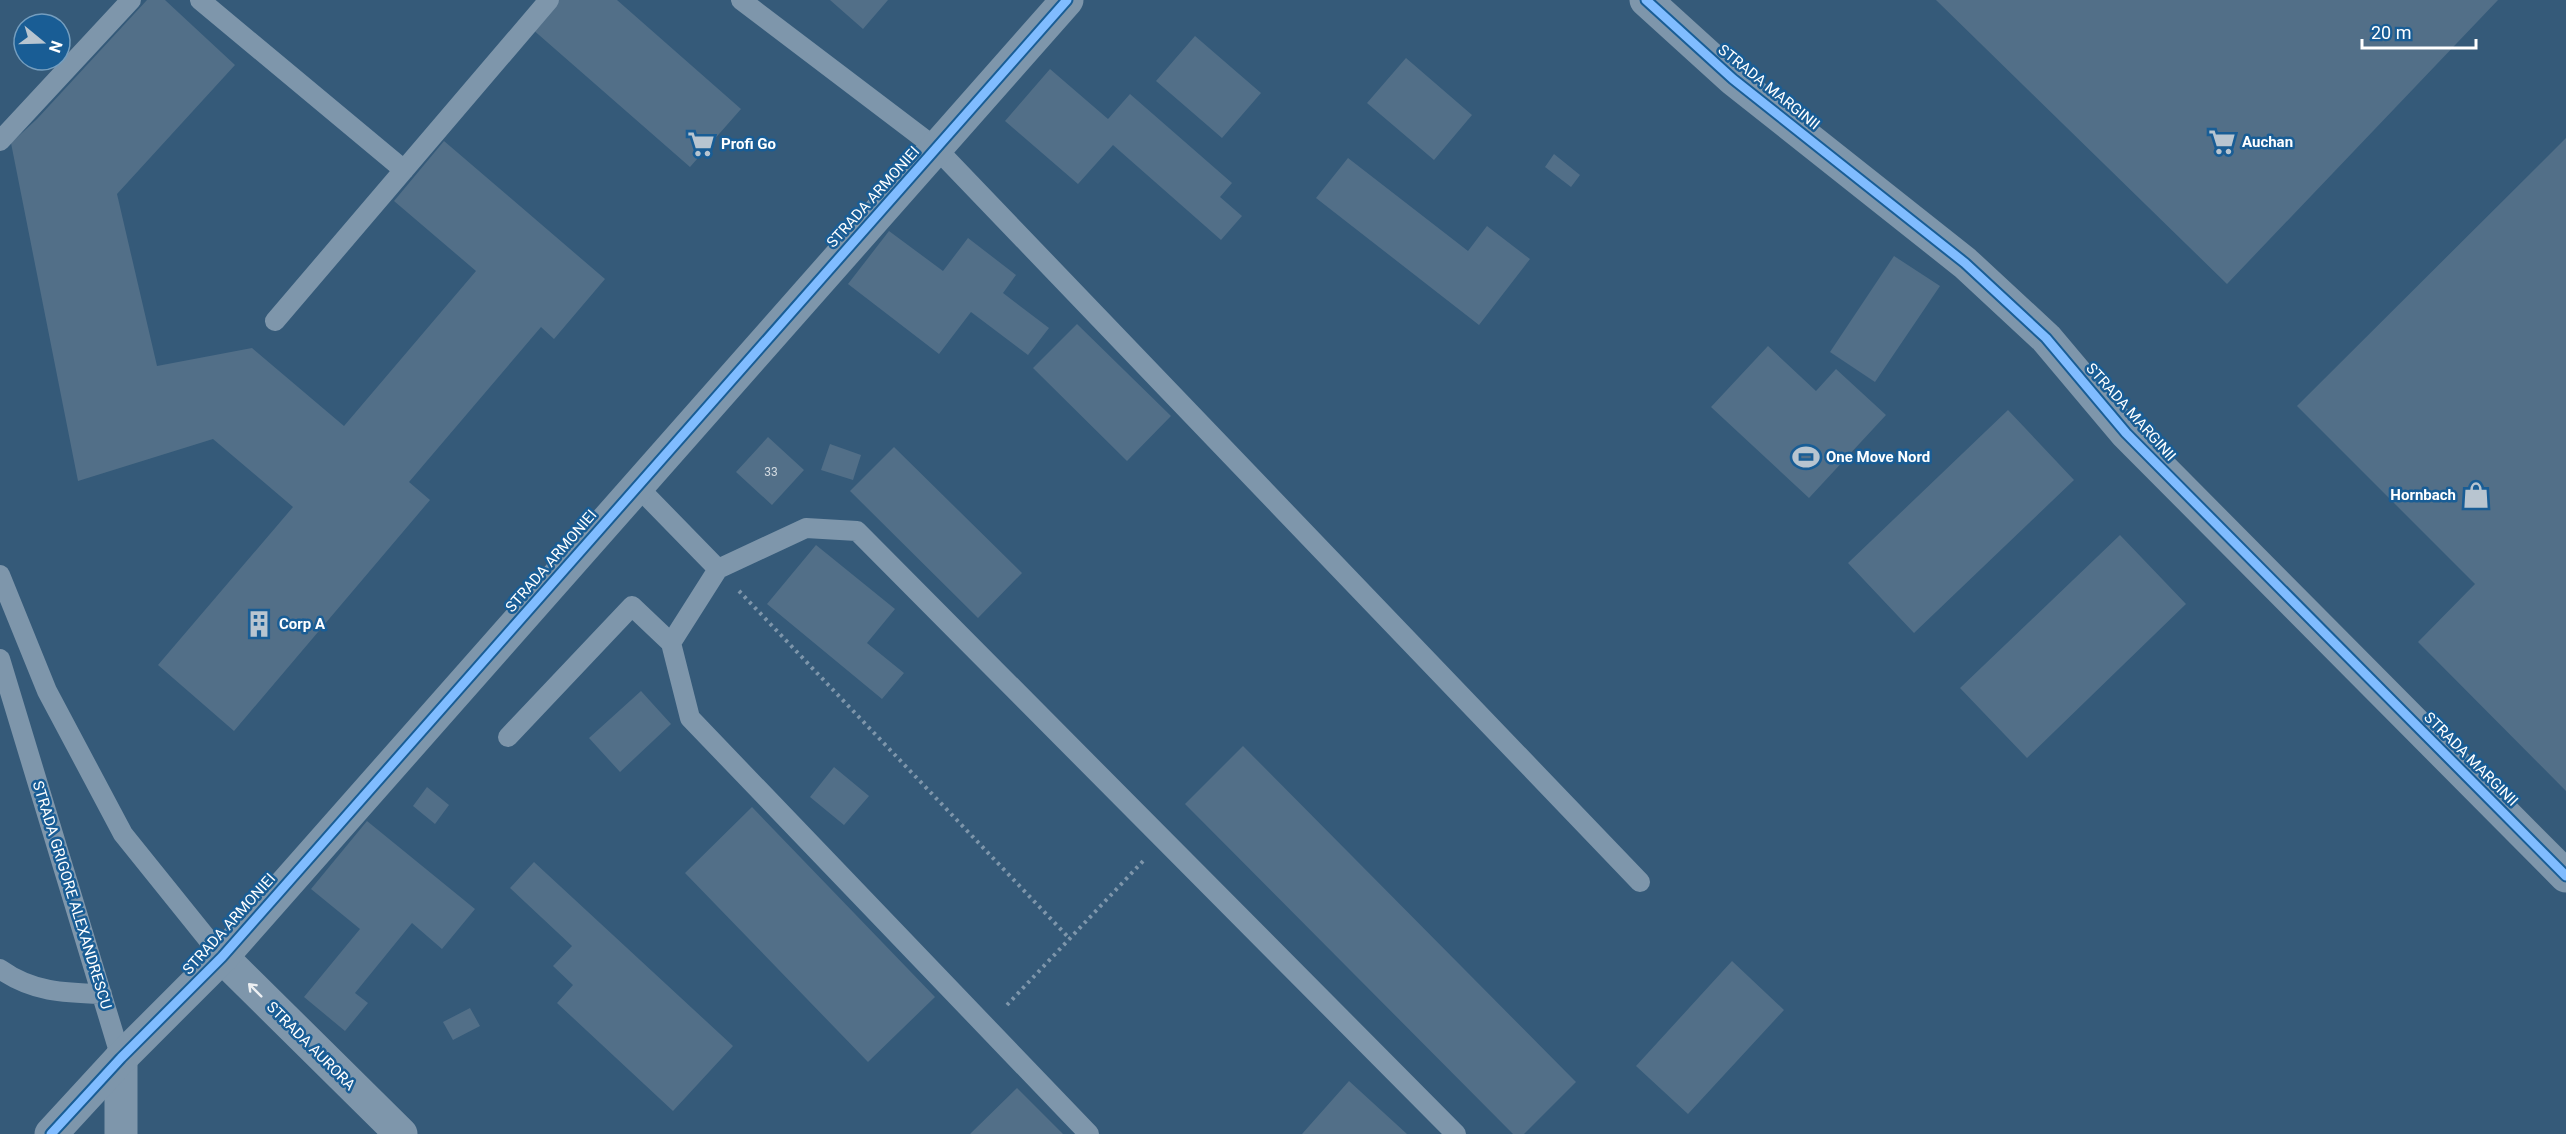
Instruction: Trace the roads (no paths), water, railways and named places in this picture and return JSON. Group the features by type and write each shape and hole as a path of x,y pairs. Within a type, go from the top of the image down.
{"street":[{"name":"STRADA ARMONIEI","path":"51,1134 121,1058 222,957 1067,0"},
{"name":"STRADA MARGINII","path":"1646,0 1733,79 1965,263 2030,323 2126,433 2566,876"},
{"name":"STRADA AURORA","path":"222,957 401,1134"},
{"name":"STRADA GRIGORE ALEXANDRESCU","path":"121,1058 121,1134"}],"lane":[{"path":"0,141 131,0"},
{"path":"200,0 404,170"},
{"path":"275,321 549,0"},
{"path":"741,0 936,148 1640,882"},
{"path":"637,486 718,569"},
{"path":"671,643 718,569 806,528 857,531 1456,1134"},
{"path":"0,575 46,691 123,834 222,957"},
{"path":"508,737 632,606 671,643 690,718 1089,1134"},
{"name":"STRADA GRIGORE ALEXANDRESCU","path":"0,658 121,1058"},
{"path":"0,969 15,981 36,989 102,994"}],"place":[{"name":"Auchan","path":"2222,142"},
{"name":"Profi Go","path":"701,144"},
{"name":"One Move Nord","path":"1806,457"},
{"name":"Hornbach","path":"2476,495"},
{"name":"Corp A","path":"259,624"}]}
